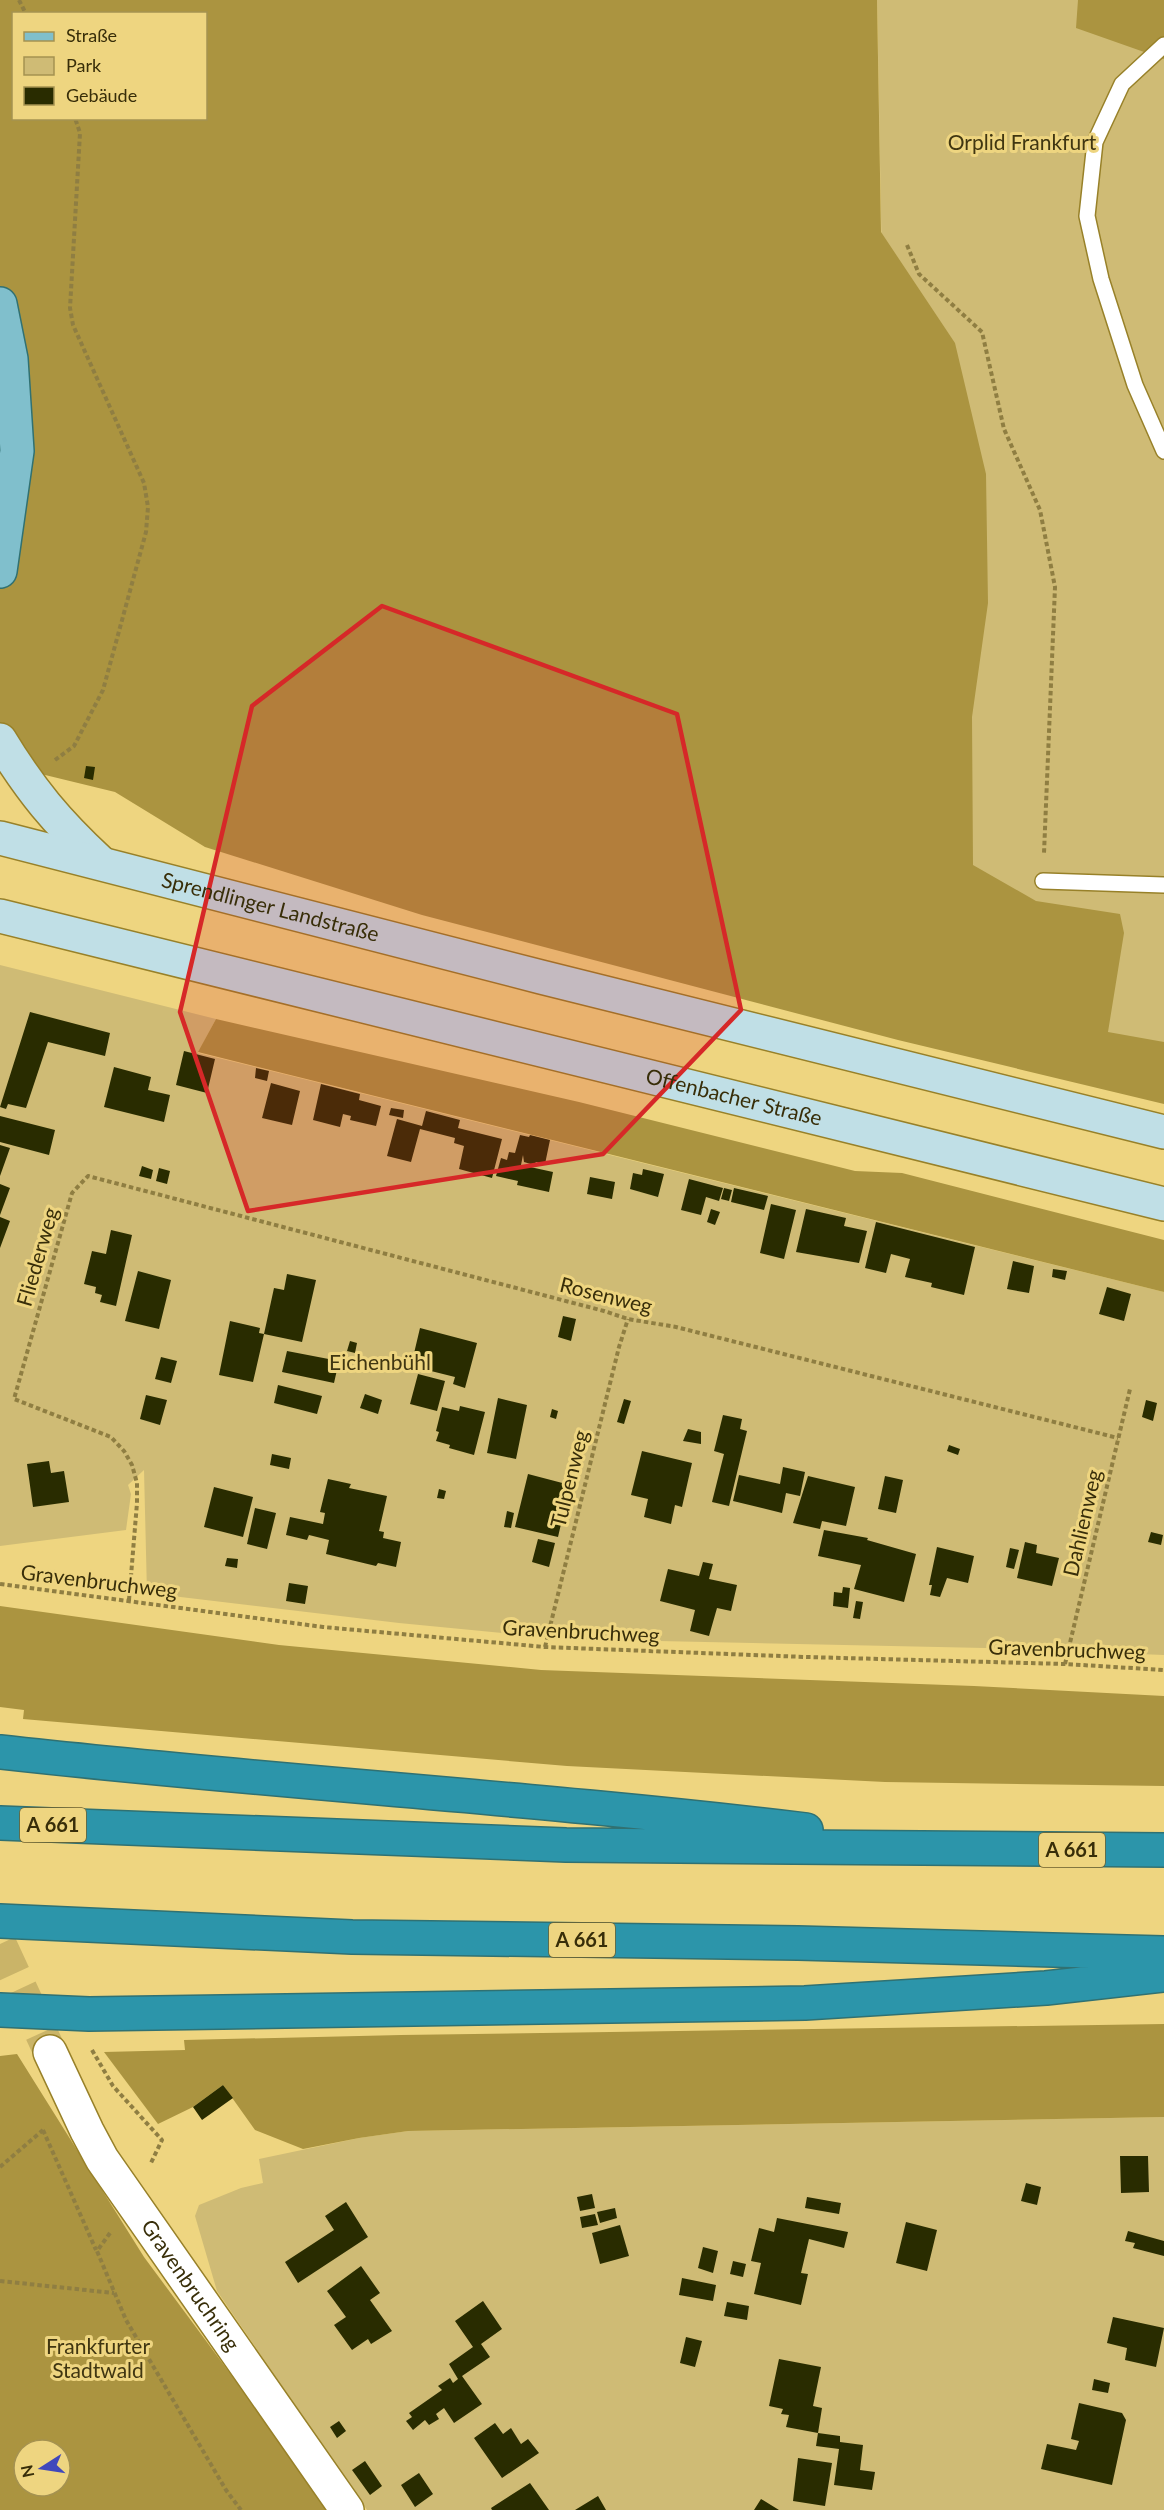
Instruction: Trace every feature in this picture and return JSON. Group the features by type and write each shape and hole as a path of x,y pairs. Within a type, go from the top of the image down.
{"highway":[{"path":"0,1752 725,1820 981,1850"},
{"name":"A 661","path":"0,1823 566,1845 1164,1850"},
{"name":"A 661","path":"0,1921 352,1937 798,1943 1164,1953"},
{"path":"0,2010 89,2014 805,2003 1046,1988 1164,1975"},
{"path":"0,2021 89,2014"}],"main road":[{"path":"0,304 11,359 17,451 0,571"},
{"path":"0,740 25,781 60,825 102,863"},
{"name":"Sprendlinger Landstraße","path":"0,838 541,977 1164,1132"},
{"name":"Offenbacher Straße","path":"0,916 1164,1204"}],"street":[{"name":"Gravenbruchring","path":"50,2052 102,2159 347,2510"}],"lane":[{"path":"1164,45 1122,84 1095,142 1087,216 1101,279 1114,321 1135,385 1164,452"},
{"path":"1042,881 1164,885"}],"path":[{"path":"25,781 74,746 103,690 146,532 148,507 144,483 73,324 70,308 80,133 76,120"},
{"path":"907,245 919,274 982,332 1004,429 1040,510 1054,586 1042,881"},
{"name":"Rosenweg","path":"88,1176 628,1319 676,1327 1118,1438"},
{"name":"Fliederweg","path":"88,1176 72,1193 14,1399 111,1437 124,1451 132,1465 137,1483 129,1600"},
{"name":"Tulpenweg","path":"545,1647 616,1358 628,1319"},
{"name":"Dahlienweg","path":"1065,1664 1130,1389"},
{"name":"Gravenbruchweg","path":"0,1584 323,1627 545,1647 806,1658 1065,1664 1164,1670"},
{"path":"92,2050 113,2086 162,2140 131,2202 96,2251"},
{"path":"0,2166 74,2104"},
{"path":"43,2130 126,2320 226,2490 241,2510"},
{"path":"0,2281 114,2293"}],"highlighted area":[{"path":"382,606 677,714 741,1010 603,1154 248,1211 180,1012 252,706"}],"green space":[{"path":"0,0 877,0 881,232 955,343 986,474 988,603 972,717 973,865 1036,901 1120,914 1124,933 1108,1032 1164,1042 1164,1104 898,1040 422,915 205,847 115,792 0,764"},
{"name":"Orplid Frankfurt","path":"877,0 1164,0 1164,1070 895,976"},
{"path":"1078,0 1164,0 1164,59 1076,28"},
{"name":"Eichenbühl","path":"0,965 216,1019 198,1053 1164,1292 1164,1655 985,1648 565,1639 399,1623 147,1593 144,1470 128,1485 131,1494 126,1530 0,1546"},
{"path":"216,1019 579,1102 855,1171 902,1173 1164,1240 1164,1292 198,1052"},
{"path":"0,1606 279,1645 541,1670 974,1686 1164,1696 1164,1786 885,1782 567,1766 23,1719 24,1710 0,1707"},
{"path":"1164,2024 1164,2117 408,2131 303,2149 255,2130 223,2085 193,2107 158,2124 104,2052 185,2050 184,2040"},
{"name":"Frankfurter Stadtwald","path":"17,2054 144,2257 255,2407 326,2510 0,2510 0,2056"},
{"path":"1164,2117 1164,2510 367,2510 217,2291 195,2216 199,2205 241,2188 263,2183 259,2159 359,2138 408,2131"}],"building":[{"path":"86,766 95,767 93,780 84,778"},
{"path":"30,1012 110,1033 105,1056 48,1042 26,1108 8,1104 6,1109 0,1107"},
{"path":"184,1051 215,1059 207,1093 176,1085"},
{"path":"114,1067 151,1077 148,1090 170,1095 164,1122 104,1107"},
{"path":"256,1068 269,1071 267,1081 255,1078"},
{"path":"271,1083 300,1091 292,1125 262,1118"},
{"path":"321,1084 360,1094 359,1100 381,1106 376,1126 350,1120 351,1116 343,1114 340,1127 313,1120"},
{"path":"391,1108 404,1110 403,1118 389,1115"},
{"path":"426,1111 460,1120 458,1128 502,1139 492,1178 459,1169 464,1146 454,1143 455,1138 420,1129 411,1162 387,1156 397,1119 422,1126"},
{"path":"0,1116 55,1130 49,1155 0,1142"},
{"path":"520,1135 550,1140 545,1164 536,1162 534,1165 524,1162 523,1155 521,1165 553,1172 549,1192 517,1185 518,1181 496,1176 501,1158 507,1160 509,1152 515,1153"},
{"path":"0,1145 10,1148 0,1176"},
{"path":"142,1166 153,1170 151,1179 139,1176"},
{"path":"159,1168 170,1171 167,1184 156,1181"},
{"path":"643,1169 664,1174 658,1197 630,1189 633,1173 642,1175"},
{"path":"590,1177 615,1182 612,1199 587,1194"},
{"path":"689,1179 723,1188 719,1201 706,1197 701,1215 681,1210"},
{"path":"0,1184 10,1188 0,1215"},
{"path":"724,1188 732,1190 729,1201 721,1199"},
{"path":"734,1188 768,1196 764,1210 731,1202"},
{"path":"771,1204 796,1210 784,1259 760,1253"},
{"path":"711,1209 720,1212 715,1225 707,1222"},
{"path":"806,1209 846,1218 844,1226 867,1231 859,1263 796,1252"},
{"path":"0,1217 10,1221 0,1248"},
{"path":"876,1222 975,1247 964,1295 931,1287 932,1283 905,1277 910,1259 891,1254 886,1273 865,1268"},
{"path":"111,1230 132,1235 116,1306 100,1302 102,1295 95,1293 96,1287 84,1284 92,1251 106,1254"},
{"path":"1013,1261 1034,1266 1029,1293 1007,1289"},
{"path":"1053,1269 1067,1271 1065,1280 1052,1277"},
{"path":"138,1271 171,1280 159,1329 125,1321"},
{"path":"287,1274 316,1280 302,1342 264,1334 274,1288 284,1290"},
{"path":"1107,1287 1131,1294 1124,1321 1099,1314"},
{"path":"563,1316 576,1319 571,1341 558,1337"},
{"path":"230,1321 260,1328 259,1333 264,1334 253,1382 219,1375"},
{"path":"420,1328 477,1343 465,1388 453,1384 455,1377 411,1366"},
{"path":"350,1341 357,1343 355,1353 347,1351"},
{"path":"287,1351 339,1361 334,1383 282,1372"},
{"path":"161,1357 177,1361 171,1383 155,1379"},
{"path":"418,1374 445,1381 437,1411 410,1404"},
{"path":"278,1385 322,1396 317,1414 274,1403"},
{"path":"365,1394 382,1400 378,1414 360,1408"},
{"path":"146,1395 167,1400 160,1425 140,1419"},
{"path":"498,1398 527,1405 516,1459 487,1453"},
{"path":"624,1399 631,1401 624,1424 617,1422"},
{"path":"1146,1400 1157,1403 1153,1421 1142,1417"},
{"path":"460,1406 485,1412 474,1455 449,1448 450,1445 436,1441 442,1407 459,1411"},
{"path":"552,1409 558,1411 556,1419 550,1417"},
{"path":"723,1415 742,1419 740,1429 747,1431 729,1506 712,1502 724,1454 714,1451"},
{"path":"688,1429 701,1432 701,1444 683,1441"},
{"path":"949,1445 960,1449 958,1455 947,1451"},
{"path":"642,1451 692,1463 682,1507 675,1505 671,1524 644,1517 648,1499 631,1495"},
{"path":"272,1454 291,1458 289,1469 270,1465"},
{"path":"49,1461 51,1473 64,1471 69,1502 33,1507 27,1464"},
{"path":"783,1467 805,1472 800,1496 786,1493 782,1513 733,1501 739,1475 780,1484"},
{"path":"528,1474 570,1485 558,1537 515,1527"},
{"path":"808,1476 855,1487 846,1526 822,1521 820,1529 793,1523"},
{"path":"885,1476 903,1480 896,1513 878,1509"},
{"path":"328,1479 351,1484 349,1488 387,1496 379,1531 384,1532 383,1538 401,1542 396,1567 378,1563 376,1566 326,1554 329,1540 309,1535 307,1540 286,1535 290,1517 323,1524 325,1513 320,1512"},
{"path":"214,1487 253,1497 243,1537 204,1527"},
{"path":"439,1489 446,1491 444,1499 437,1498"},
{"path":"255,1508 276,1513 267,1549 247,1544"},
{"path":"507,1511 514,1513 511,1528 504,1527"},
{"path":"824,1530 868,1538 867,1540 916,1554 904,1602 854,1589 861,1565 818,1556"},
{"path":"1151,1532 1163,1535 1161,1545 1148,1542"},
{"path":"538,1539 555,1543 549,1567 532,1562"},
{"path":"1025,1542 1037,1545 1036,1553 1059,1558 1052,1586 1017,1578"},
{"path":"937,1547 974,1556 968,1583 947,1578 940,1597 930,1595 932,1585 929,1585"},
{"path":"1010,1548 1019,1550 1014,1569 1006,1567"},
{"path":"227,1558 238,1559 237,1568 225,1566"},
{"path":"703,1562 713,1564 709,1579 737,1585 731,1611 717,1608 709,1636 690,1631 695,1610 660,1601 668,1569 699,1576"},
{"path":"289,1583 308,1586 305,1604 286,1601"},
{"path":"843,1587 850,1588 848,1608 833,1606 834,1592 842,1593"},
{"path":"856,1601 863,1602 860,1619 853,1618"},
{"path":"223,2085 233,2098 202,2120 193,2107"},
{"path":"1120,2156 1148,2156 1149,2192 1121,2193"},
{"path":"1026,2183 1041,2187 1037,2205 1021,2201"},
{"path":"592,2194 595,2208 580,2211 577,2197"},
{"path":"807,2197 841,2203 839,2214 805,2208"},
{"path":"346,2202 368,2237 298,2283 285,2262 334,2230 325,2216"},
{"path":"615,2208 617,2218 600,2223 597,2212"},
{"path":"595,2214 598,2225 582,2228 580,2217"},
{"path":"777,2218 848,2232 844,2248 809,2239 801,2273 808,2274 801,2305 754,2294 761,2263 751,2261 759,2228 774,2232"},
{"path":"906,2222 937,2230 927,2271 896,2263"},
{"path":"620,2225 629,2256 600,2264 592,2233"},
{"path":"1128,2231 1164,2241 1164,2256 1133,2248 1135,2243 1125,2241"},
{"path":"703,2247 718,2251 713,2273 698,2268"},
{"path":"733,2261 746,2264 743,2277 730,2274"},
{"path":"361,2266 380,2293 370,2300 392,2331 371,2344 368,2339 352,2350 334,2325 346,2317 327,2291"},
{"path":"682,2278 716,2285 713,2301 679,2295"},
{"path":"483,2301 502,2329 481,2344 490,2357 462,2376 482,2404 454,2423 444,2408 436,2414 439,2419 429,2425 425,2420 413,2430 406,2421 412,2417 409,2413 442,2390 438,2386 450,2378 453,2383 458,2379 449,2364 473,2347 455,2321"},
{"path":"727,2302 749,2306 747,2320 724,2316"},
{"path":"1113,2317 1164,2328 1156,2367 1125,2360 1127,2348 1107,2343"},
{"path":"686,2337 702,2341 695,2367 680,2363"},
{"path":"779,2359 821,2367 813,2406 822,2408 818,2433 786,2427 789,2415 781,2414 783,2409 769,2406"},
{"path":"1094,2379 1110,2383 1108,2393 1092,2390"},
{"path":"1079,2403 1122,2413 1126,2420 1112,2485 1041,2469 1047,2444 1076,2450 1079,2441 1071,2439"},
{"path":"339,2421 346,2431 337,2438 330,2427"},
{"path":"495,2423 503,2434 511,2428 521,2444 528,2439 539,2453 502,2478 474,2438"},
{"path":"818,2433 840,2436 840,2442 863,2445 860,2470 875,2472 872,2490 834,2485 839,2449 816,2446"},
{"path":"798,2458 832,2463 825,2506 793,2501"},
{"path":"365,2461 382,2486 370,2495 352,2470"},
{"path":"419,2473 433,2494 415,2507 401,2485"},
{"path":"530,2483 549,2510 492,2510 491,2508"},
{"path":"598,2496 606,2510 575,2510"},
{"path":"761,2499 779,2510 754,2510"}],"tunnel":[{"path":"0,1944 50,2052"}]}
